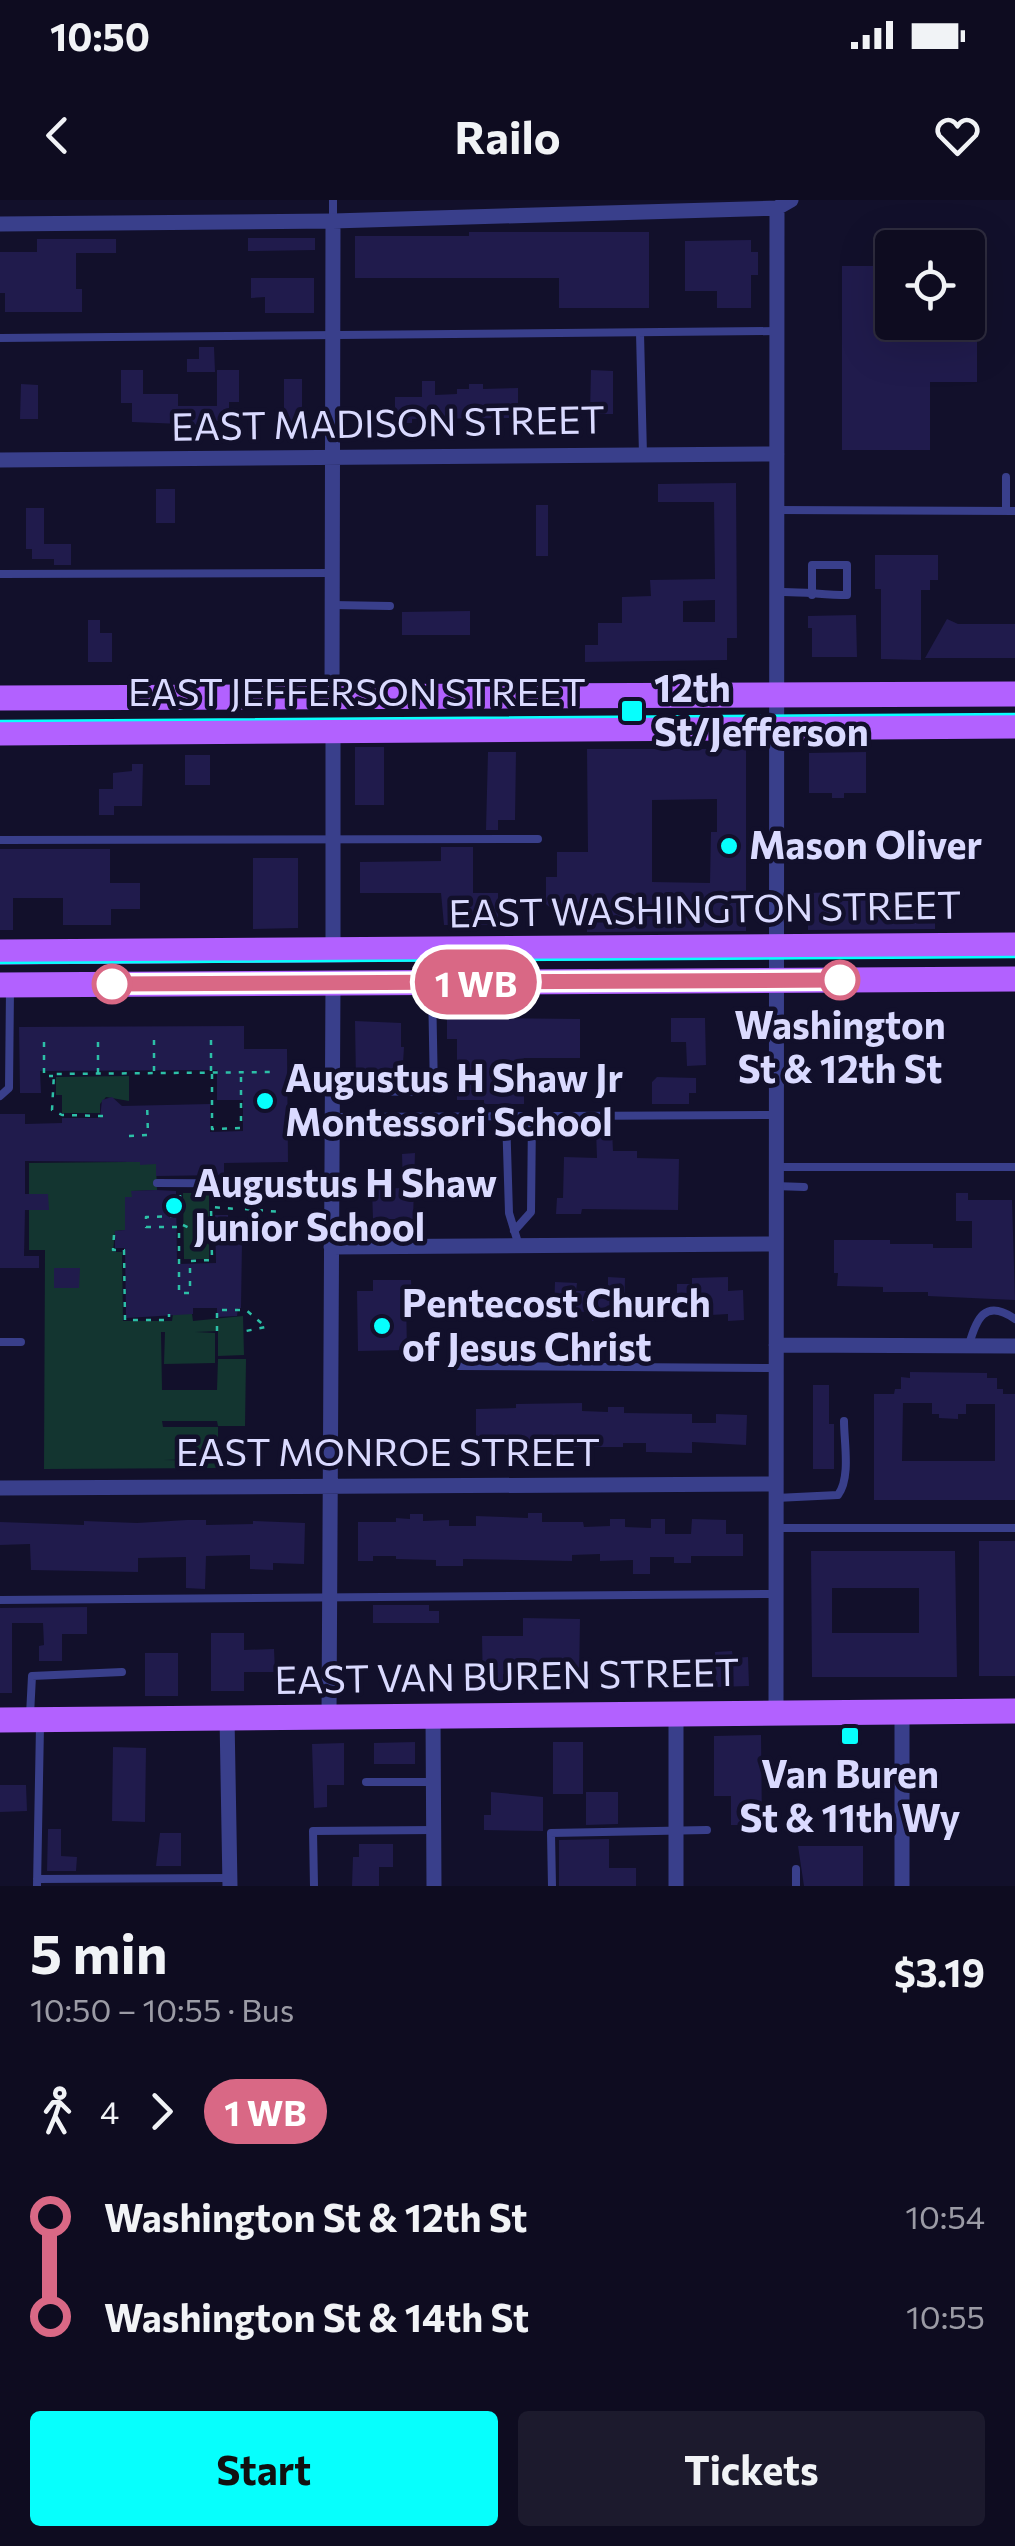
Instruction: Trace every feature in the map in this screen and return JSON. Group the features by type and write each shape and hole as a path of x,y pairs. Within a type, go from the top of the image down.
{"main road":[{"name":"EAST JEFFERSON STREET","path":"0,698 1015,694"},
{"path":"106,698 261,731"},
{"name":"EAST JEFFERSON STREET","path":"0,732 1015,726"},
{"name":"EAST WASHINGTON STREET","path":"0,952 1015,945"},
{"name":"EAST WASHINGTON STREET","path":"396,951 584,983"},
{"name":"EAST WASHINGTON STREET","path":"5,985 1015,980"},
{"name":"EAST VAN BUREN STREET","path":"0,1720 1015,1711"}],"street":[{"path":"0,224 333,221 784,204 776,332 776,1711"},
{"path":"332,698 333,221"},
{"name":"EAST MADISON STREET","path":"0,460 777,454"},
{"path":"333,731 334,950"},
{"path":"330,1717 333,982"},
{"path":"331,1247 517,1239 775,1244"},
{"path":"776,1345 1015,1346"},
{"name":"EAST MONROE STREET","path":"0,1488 330,1485 776,1491"},
{"path":"902,1711 902,1886"},
{"path":"676,1713 676,1886"},
{"path":"433,1716 434,1886"},
{"path":"226,1717 230,1882"}],"lane":[{"path":"333,200 333,221"},
{"path":"0,338 776,332"},
{"path":"640,333 643,454"},
{"path":"777,510 1010,511 1006,477"},
{"path":"777,592 799,591 812,594 847,594 847,565 812,565 812,594"},
{"path":"0,574 332,573"},
{"path":"332,605 390,606"},
{"path":"0,840 538,838"},
{"path":"333,1091 434,1092 432,982"},
{"path":"0,1096 8,1088 5,985"},
{"path":"333,1117 776,1115"},
{"path":"506,1116 509,1213 517,1239"},
{"path":"517,1239 531,1212 532,1116"},
{"path":"776,1166 1015,1167"},
{"path":"157,1184 332,1184"},
{"path":"776,1186 804,1186"},
{"path":"969,1346 976,1320 984,1312 999,1311 1015,1319"},
{"path":"0,1342 21,1342"},
{"path":"457,1366 776,1368"},
{"path":"776,1491 838,1496 844,1489 844,1422"},
{"path":"776,1528 1015,1528"},
{"path":"0,1600 776,1594"},
{"path":"122,1672 32,1676 37,1882 230,1882"},
{"path":"366,1782 433,1782"},
{"path":"314,1886 313,1832 434,1830"},
{"path":"552,1886 551,1833 708,1830"},
{"path":"796,1869 796,1886"}],"path":[{"path":"154,1040 154,1073"},
{"path":"211,1040 212,1129 240,1128 241,1072"},
{"path":"98,1041 98,1073"},
{"path":"44,1042 44,1076 274,1072"},
{"path":"53,1076 52,1110 62,1115 103,1116"},
{"path":"129,1136 148,1135 148,1102"},
{"path":"180,1192 179,1293 190,1293 190,1260"},
{"path":"178,1260 212,1260 211,1207 237,1208"},
{"path":"244,1209 280,1212"},
{"path":"180,1216 146,1217 146,1227 181,1226 212,1234"},
{"path":"114,1235 113,1250 124,1250 125,1320 169,1320 170,1314"},
{"path":"217,1331 217,1310 246,1310 266,1327 246,1332"}],"green space":[{"path":"129,1076 129,1101 106,1097 100,1104 100,1113 62,1113 56,1077"},
{"path":"140,1145 140,1164 156,1164 157,1190 132,1191 132,1197 125,1197 125,1230 115,1231 113,1252 122,1252 123,1321 172,1321 173,1314 192,1314 193,1321 243,1316 244,1355 218,1356 218,1331 195,1332 215,1333 215,1363 164,1364 165,1332 161,1332 162,1390 217,1390 218,1359 246,1359 245,1426 218,1426 217,1421 162,1421 163,1427 218,1427 218,1458 164,1460 218,1461 218,1468 44,1469 45,1250 29,1250 29,1163 126,1162"},
{"path":"183,1193 209,1193 209,1259 184,1259"}],"building":[{"path":"469,232 649,232 649,308 559,308 559,278 355,278 355,236 469,236"},
{"path":"248,238 315,238 315,250 248,251"},
{"path":"37,239 116,239 116,253 76,253 76,289 82,289 82,312 5,312 5,293 0,293 0,252 37,252"},
{"path":"751,240 751,252 758,252 758,275 751,275 751,308 717,308 717,291 685,291 685,241"},
{"path":"842,266 875,266 875,340 977,340 977,382 930,382 930,450 842,450"},
{"path":"251,278 314,278 314,313 265,313 265,297 251,298"},
{"path":"199,347 214,347 215,372 187,372 187,359 199,359"},
{"path":"121,370 143,370 143,394 178,394 178,406 217,406 217,370 239,370 239,402 229,402 229,421 207,421 207,425 132,422 132,403 121,403"},
{"path":"591,370 613,371 613,414 590,414"},
{"path":"284,379 302,379 302,425 284,425"},
{"path":"422,381 435,381 435,395 457,394 457,389 469,389 469,384 483,384 483,389 518,388 518,418 412,419 412,423 395,423 395,397 422,397"},
{"path":"21,384 38,385 38,419 20,419"},
{"path":"736,483 737,638 727,638 727,660 585,662 585,645 598,645 598,623 622,623 622,597 651,596 650,580 715,579 714,502 658,502 658,484","holes":["715,600 715,622 683,622 683,601"]},
{"path":"156,489 175,489 175,523 156,523"},
{"path":"536,505 548,505 548,556 536,556"},
{"path":"26,508 44,508 44,544 71,544 71,565 54,565 54,559 32,559 32,549 26,549"},
{"path":"875,555 938,555 938,580 930,580 930,590 921,590 921,660 881,659 881,589 875,589"},
{"path":"470,611 470,635 402,635 402,612"},
{"path":"856,615 857,657 812,657 808,616"},
{"path":"947,619 958,624 1015,624 1015,658 925,658"},
{"path":"88,620 100,620 100,633 112,633 112,662 88,662"},
{"path":"355,747 384,747 384,805 355,805"},
{"name":"Mason Oliver","path":"587,749 746,749 746,931 587,932 587,923 570,923 570,916 560,916 546,904 546,877 557,877 557,852 588,852","holes":["717,799 717,832 711,832 710,883 652,882 652,800"]},
{"path":"488,752 516,752 515,820 498,820 498,830 486,830"},
{"path":"866,752 866,793 844,793 844,798 832,798 832,793 809,793 809,753"},
{"path":"185,755 210,755 210,785 185,785"},
{"path":"132,764 143,764 142,806 114,806 114,815 99,815 99,789 113,789 113,773 132,771"},
{"path":"441,847 473,847 473,893 498,893 498,925 444,925 441,893 360,893 360,862 441,861"},
{"path":"0,849 110,849 110,883 140,883 140,909 111,909 111,925 63,925 63,898 13,898 13,930 0,930"},
{"path":"253,858 298,858 298,928 253,929"},
{"path":"935,892 935,929 808,930 808,893"},
{"path":"447,1011 464,1011 464,1016 481,1018 580,1019 580,1058 524,1058 524,1104 457,1100 457,1039 447,1039"},
{"path":"671,1018 705,1018 706,1065 687,1066 686,1042 671,1042"},
{"path":"355,1021 401,1023 402,1079 356,1080"},
{"name":"Augustus H Shaw Jr Montessori School","path":"244,1026 244,1049 287,1049 288,1162 224,1163 224,1175 156,1176 156,1164 140,1162 25,1161 25,1194 48,1194 49,1210 25,1210 24,1256 39,1256 39,1268 0,1268 0,1114 25,1114 25,1124 62,1123 62,1118 100,1118 102,1100 112,1097 122,1106 210,1104 210,1132 243,1131 243,1100 217,1100 217,1070 40,1071 41,1093 20,1093 19,1027"},
{"path":"657,1077 696,1078 696,1093 689,1093 689,1104 652,1104 652,1082"},
{"path":"596,1130 612,1130 613,1151 637,1151 637,1158 679,1159 678,1210 582,1209 581,1214 556,1214 557,1198 563,1198 564,1157 597,1158"},
{"path":"415,1153 413,1219 373,1219 372,1189 403,1188 402,1154"},
{"path":"131,1191 176,1191 177,1264 216,1263 215,1215 228,1215 228,1231 236,1231 236,1242 242,1242 241,1308 237,1316 217,1317 217,1308 193,1308 193,1314 126,1318 125,1248 115,1248 115,1231 125,1230 125,1197 132,1197"},
{"path":"956,1193 968,1193 968,1200 1012,1200 1015,1300 837,1286 834,1240 890,1240 890,1244 972,1248 972,1221 956,1221"},
{"path":"54,1268 80,1268 79,1288 54,1288"},
{"path":"608,1277 625,1278 624,1315 592,1321 592,1312 554,1311 555,1282 577,1283 576,1291 608,1291"},
{"path":"728,1277 728,1291 743,1290 744,1320 728,1321 728,1314 711,1315 711,1305 677,1305 677,1284 692,1284 692,1278"},
{"name":"Pentecost Church of Jesus Christ","path":"373,1280 411,1280 412,1301 406,1301 407,1350 358,1351 357,1291 373,1291"},
{"path":"910,1372 987,1373 987,1378 997,1378 997,1389 1003,1389 1003,1394 1015,1394 1015,1500 874,1500 874,1394 894,1394 895,1389 901,1389 901,1377 910,1378","holes":["903,1403 932,1403 932,1414 958,1419 958,1414 966,1414 966,1404 995,1404 995,1461 902,1461"]},
{"path":"813,1385 829,1385 834,1469 813,1469"},
{"path":"582,1403 582,1411 608,1412 608,1407 624,1407 624,1413 692,1414 692,1423 716,1423 716,1414 747,1415 746,1445 692,1442 692,1453 646,1452 646,1443 623,1443 623,1447 544,1443 544,1448 531,1448 531,1444 476,1447 476,1409"},
{"path":"528,1513 542,1513 542,1522 583,1522 584,1527 610,1526 610,1519 625,1519 625,1527 651,1528 651,1519 665,1519 665,1534 691,1534 692,1519 726,1520 726,1534 743,1534 743,1556 691,1556 691,1563 674,1563 674,1557 650,1557 650,1574 633,1574 633,1560 600,1561 600,1554 572,1555 572,1561 463,1559 463,1566 436,1566 436,1560 396,1556 373,1556 373,1561 358,1561 358,1522 396,1522 396,1518 410,1519 410,1514 423,1514 423,1521 449,1520 449,1526 476,1526 476,1516 528,1518"},
{"path":"206,1520 206,1525 253,1521 305,1523 304,1564 273,1563 273,1570 250,1569 250,1555 206,1556 205,1589 186,1588 186,1557 138,1558 138,1572 31,1570 30,1544 0,1545 0,1522 84,1525 84,1521"},
{"path":"979,1541 1015,1541 1015,1676 979,1676"},
{"path":"811,1551 955,1551 957,1677 812,1677","holes":["832,1588 919,1588 919,1633 832,1633"]},
{"path":"373,1605 429,1605 429,1611 439,1611 439,1623 373,1623"},
{"path":"87,1607 87,1634 62,1634 62,1661 39,1661 39,1646 44,1645 43,1623 12,1623 12,1693 0,1693 0,1608"},
{"path":"523,1618 580,1619 579,1680 560,1679 560,1675 503,1674 503,1689 483,1689 482,1636 523,1636"},
{"path":"211,1633 244,1633 244,1650 274,1649 275,1672 244,1672 244,1691 211,1691"},
{"path":"732,1651 733,1658 748,1657 749,1686 716,1687 715,1652"},
{"path":"145,1653 178,1653 178,1696 145,1696"},
{"path":"761,1735 762,1825 731,1825 731,1796 714,1796 714,1736"},
{"path":"415,1742 415,1764 374,1764 374,1743"},
{"path":"553,1742 583,1742 583,1794 553,1794"},
{"path":"344,1743 344,1785 327,1785 327,1807 314,1808 312,1744"},
{"path":"113,1747 146,1748 145,1822 112,1821"},
{"path":"0,1785 26,1785 27,1811 0,1812"},
{"path":"491,1792 543,1797 543,1831 484,1830 484,1815 491,1815"},
{"path":"586,1792 618,1792 618,1824 586,1825"},
{"path":"48,1829 61,1829 61,1856 77,1857 76,1871 47,1871"},
{"path":"160,1833 181,1833 181,1866 156,1866"},
{"path":"609,1839 609,1868 636,1868 636,1886 559,1886 559,1840"},
{"path":"359,1844 393,1844 393,1867 379,1867 379,1886 352,1886 353,1857 359,1857"},
{"path":"798,1846 863,1846 863,1886 804,1886"}],"tram line":[{"path":"0,721 1015,714"},
{"path":"0,963 1015,957"}],"bus line":[{"path":"112,984 840,980"}],"place":[{"name":"12th St/Jefferson","path":"632,711"},
{"name":"Mason Oliver","path":"729,846"},
{"name":"Washington St & 12th St","path":"840,980"},
{"name":"Augustus H Shaw Jr Montessori School","path":"265,1101"},
{"name":"Augustus H Shaw Junior School","path":"174,1206"},
{"name":"Pentecost Church of Jesus Christ","path":"382,1326"},
{"name":"Van Buren St & 11th Wy","path":"850,1736"}]}
